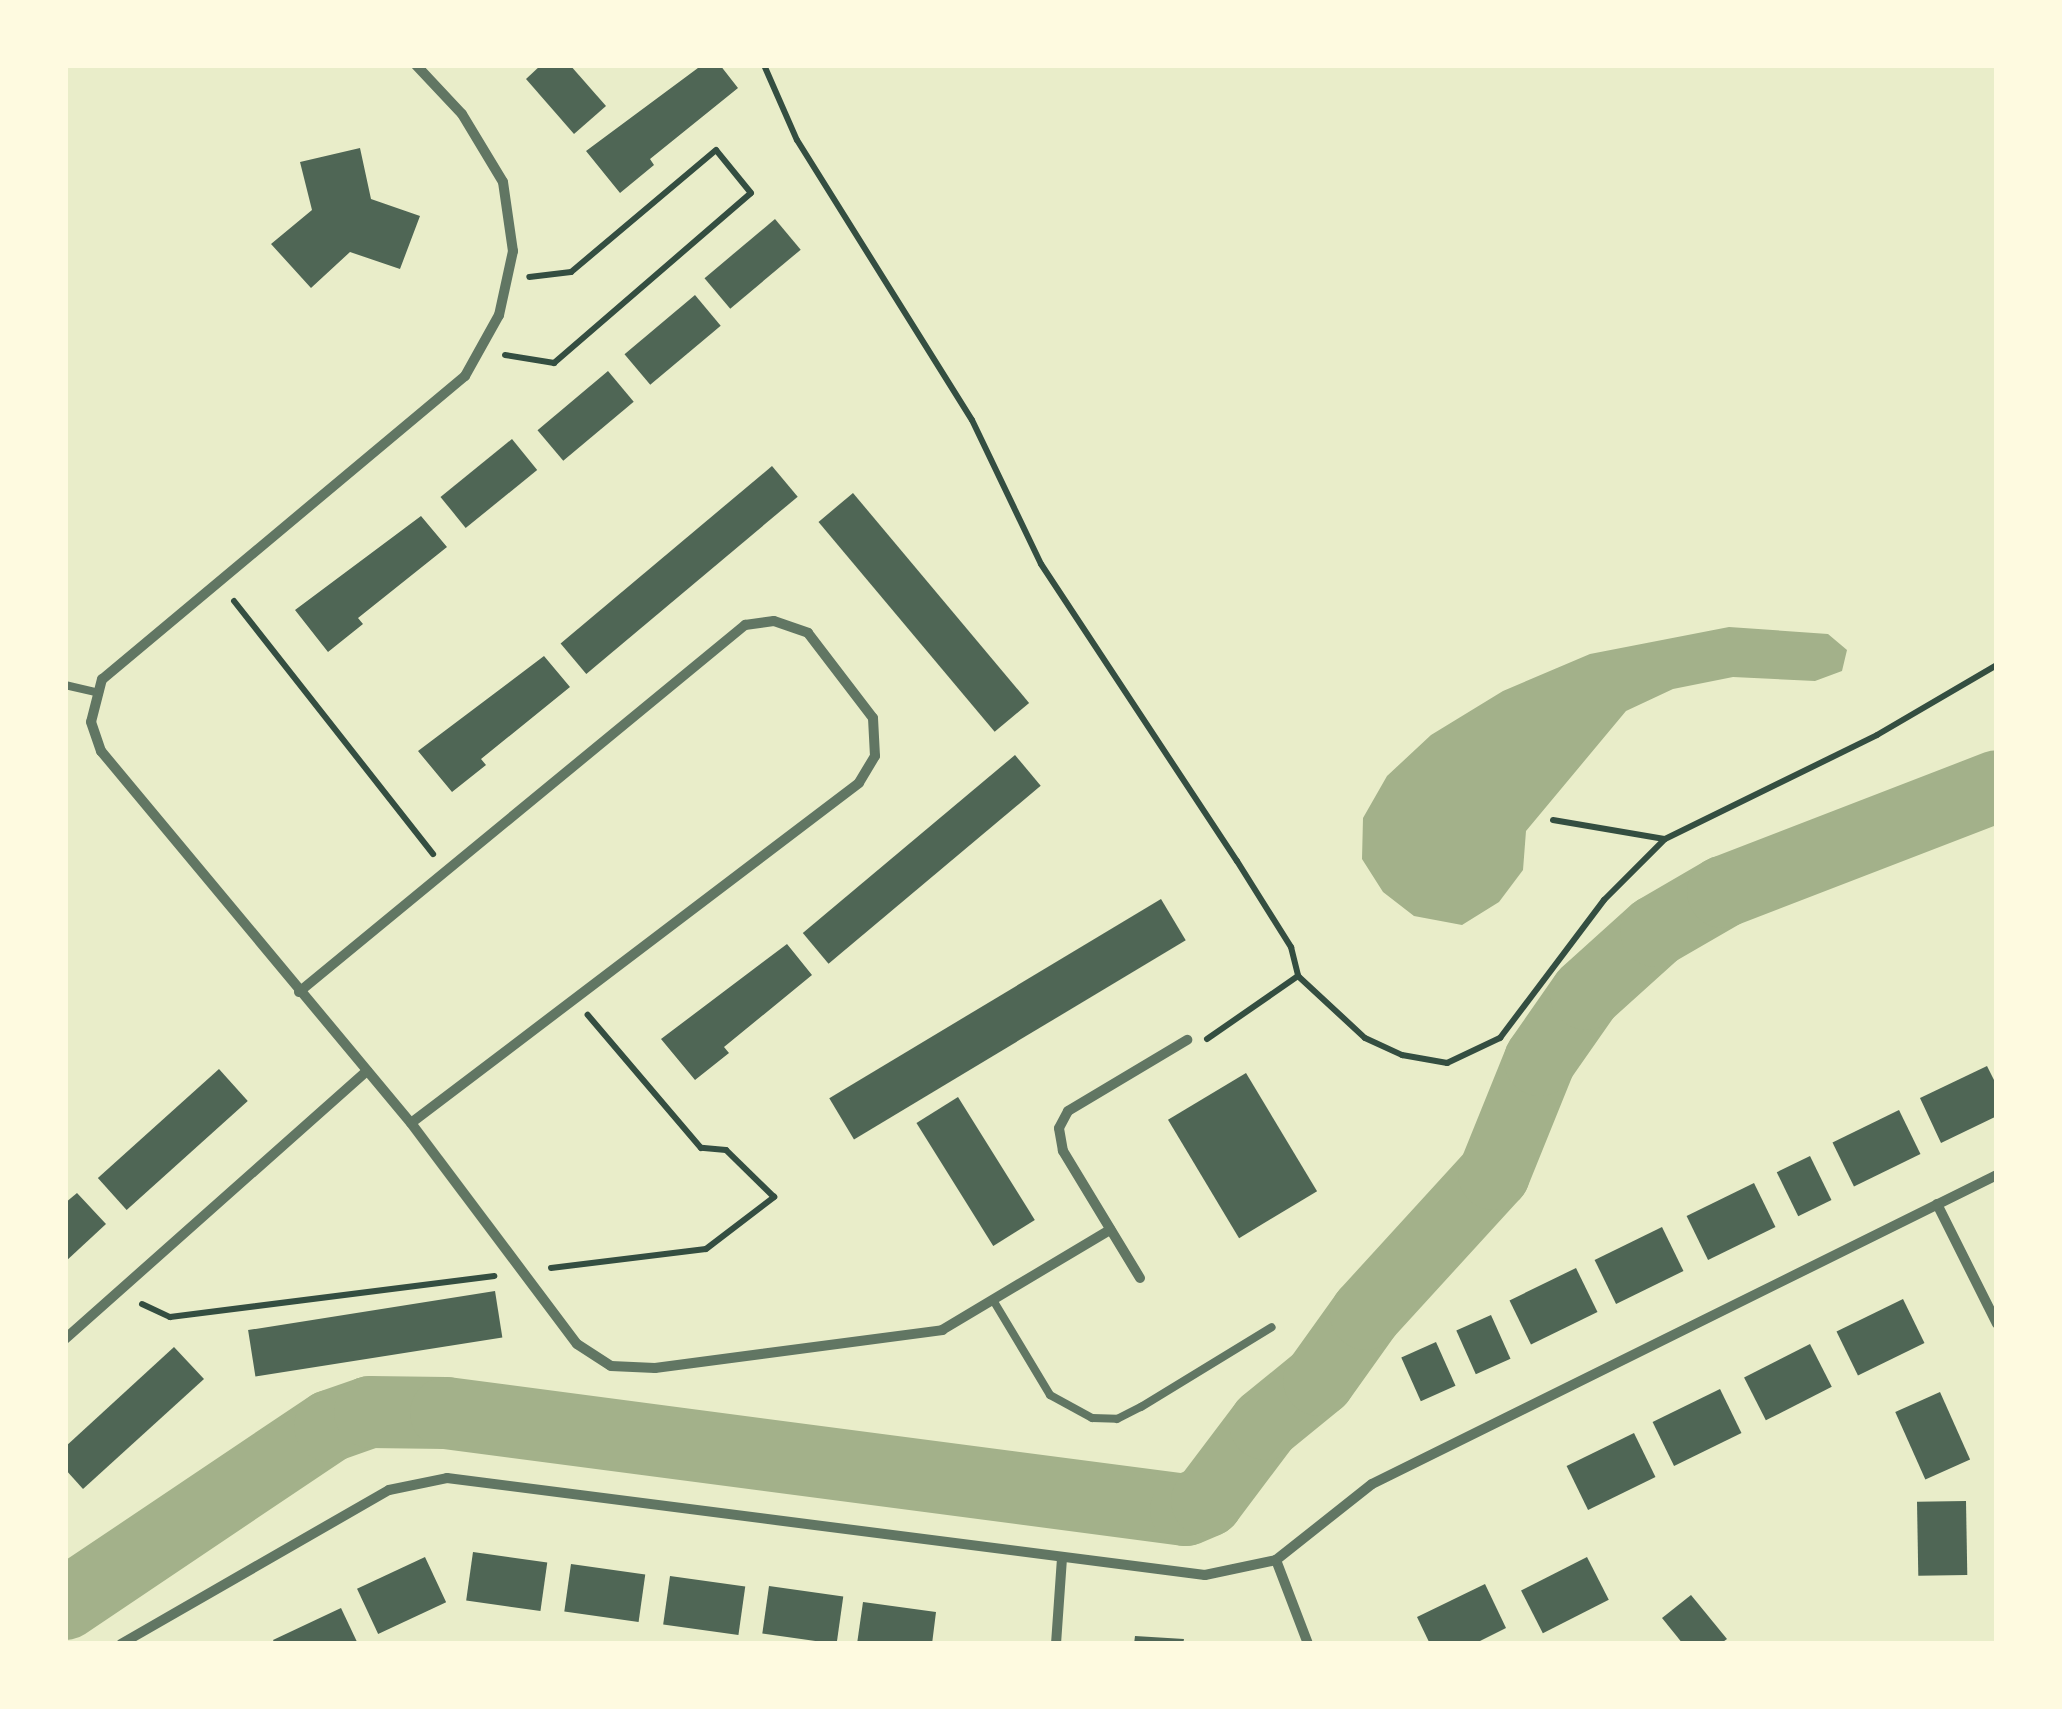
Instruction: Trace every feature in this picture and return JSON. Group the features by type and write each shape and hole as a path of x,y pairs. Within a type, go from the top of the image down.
{"street":[{"path":"416,65 462,114 503,182 513,251 499,315 464,376 135,644 102,679 91,722 101,751 411,1123 577,1344 611,1366 654,1368 942,1330 1110,1230"},
{"path":"299,992 746,625 774,621 808,633 873,718 875,756 858,783 411,1123"},
{"path":"1140,1278 1063,1151 1059,1128 1068,1110 1187,1040"},
{"path":"65,1339 367,1071"},
{"path":"121,1644 390,1490 448,1478 1205,1575 1276,1560 1372,1484 1997,1175"},
{"path":"1937,1204 1997,1324"},
{"path":"1056,1644 1062,1559"},
{"path":"1276,1560 1308,1644"}],"lane":[{"path":"65,685 98,693"},
{"path":"993,1300 1050,1396 1092,1418 1117,1418 1141,1407 1272,1327"}],"path":[{"path":"764,65 797,140 972,420 1041,564 1238,860 1291,946 1298,976 1365,1038 1402,1055 1447,1063 1500,1038 1584,926 1666,840 1877,736 1997,665"},
{"path":"479,351 554,364 751,193 716,150 571,272 507,280"},
{"path":"216,579 446,871"},
{"path":"1553,820 1666,840"},
{"path":"1187,1040 1216,1039 1234,1018 1298,976"},
{"path":"118,1294 170,1317 706,1250 774,1196 726,1150 702,1148 574,999"}],"shaded area":[{"path":"1729,627 1828,634 1847,650 1842,671 1815,681 1733,677 1673,689 1626,711 1526,831 1523,870 1499,902 1462,925 1414,916 1383,892 1362,859 1363,818 1387,776 1431,735 1503,691 1590,654"}],"building":[{"path":"541,65 570,65 606,106 574,134 526,79"},
{"path":"702,65 720,65 738,88 650,159 654,165 620,193 586,151"},
{"path":"360,148 371,199 420,216 400,269 350,252 311,288 271,244 312,210 300,162"},
{"path":"775,219 801,250 730,309 705,278"},
{"path":"695,295 721,326 650,385 625,354"},
{"path":"608,371 634,402 563,461 538,430"},
{"path":"512,439 537,470 466,528 441,497"},
{"path":"772,466 798,497 586,674 561,643"},
{"path":"853,493 1029,703 995,732 819,522"},
{"path":"421,516 447,547 358,618 363,624 328,652 295,610"},
{"path":"544,656 570,687 481,759 486,765 452,792 418,751"},
{"path":"1015,755 1041,786 829,964 803,933"},
{"path":"1161,899 1186,940 854,1139 829,1098"},
{"path":"787,944 812,975 724,1047 729,1053 695,1080 661,1039"},
{"path":"1987,1066 1997,1086 1997,1116 1941,1143 1920,1098"},
{"path":"219,1069 248,1101 127,1210 98,1178"},
{"path":"1246,1073 1317,1191 1239,1238 1168,1120"},
{"path":"958,1097 1035,1220 993,1246 916,1123"},
{"path":"1899,1110 1920,1154 1854,1186 1832,1142"},
{"path":"1810,1156 1831,1200 1798,1216 1777,1172"},
{"path":"1754,1183 1775,1227 1708,1260 1687,1216"},
{"path":"77,1193 106,1224 65,1262 65,1203"},
{"path":"1662,1227 1683,1271 1616,1304 1595,1260"},
{"path":"1576,1268 1597,1312 1531,1344 1509,1300"},
{"path":"495,1291 502,1337 255,1377 248,1330"},
{"path":"1903,1299 1924,1343 1858,1375 1836,1331"},
{"path":"1491,1315 1511,1359 1476,1374 1456,1330"},
{"path":"1436,1342 1456,1386 1421,1401 1401,1357"},
{"path":"1810,1344 1832,1387 1766,1420 1744,1378"},
{"path":"174,1347 204,1379 83,1489 65,1469 65,1447"},
{"path":"1720,1389 1741,1433 1674,1466 1653,1422"},
{"path":"1940,1392 1970,1460 1925,1480 1895,1412"},
{"path":"1634,1433 1655,1477 1588,1510 1567,1466"},
{"path":"1966,1501 1967,1575 1918,1576 1917,1502"},
{"path":"473,1552 547,1562 540,1611 466,1601"},
{"path":"425,1557 446,1602 378,1634 357,1589"},
{"path":"1587,1557 1609,1600 1543,1633 1521,1591"},
{"path":"571,1564 645,1574 639,1622 564,1612"},
{"path":"670,1576 745,1587 738,1635 663,1625"},
{"path":"1485,1584 1506,1628 1474,1644 1430,1644 1417,1617"},
{"path":"769,1586 843,1596 837,1644 762,1634"},
{"path":"1691,1595 1727,1639 1720,1644 1683,1644 1662,1618"},
{"path":"863,1602 936,1612 932,1644 857,1644"},
{"path":"341,1608 358,1644 275,1644 273,1640"},
{"path":"1135,1636 1184,1639 1183,1644 1134,1644"}],"waterway":[{"path":"65,1604 330,1426 370,1412 446,1413 1186,1510 1207,1501 1265,1424 1319,1380 1366,1314 1494,1174 1540,1060 1586,994 1656,931 1723,892 1997,786"}]}
